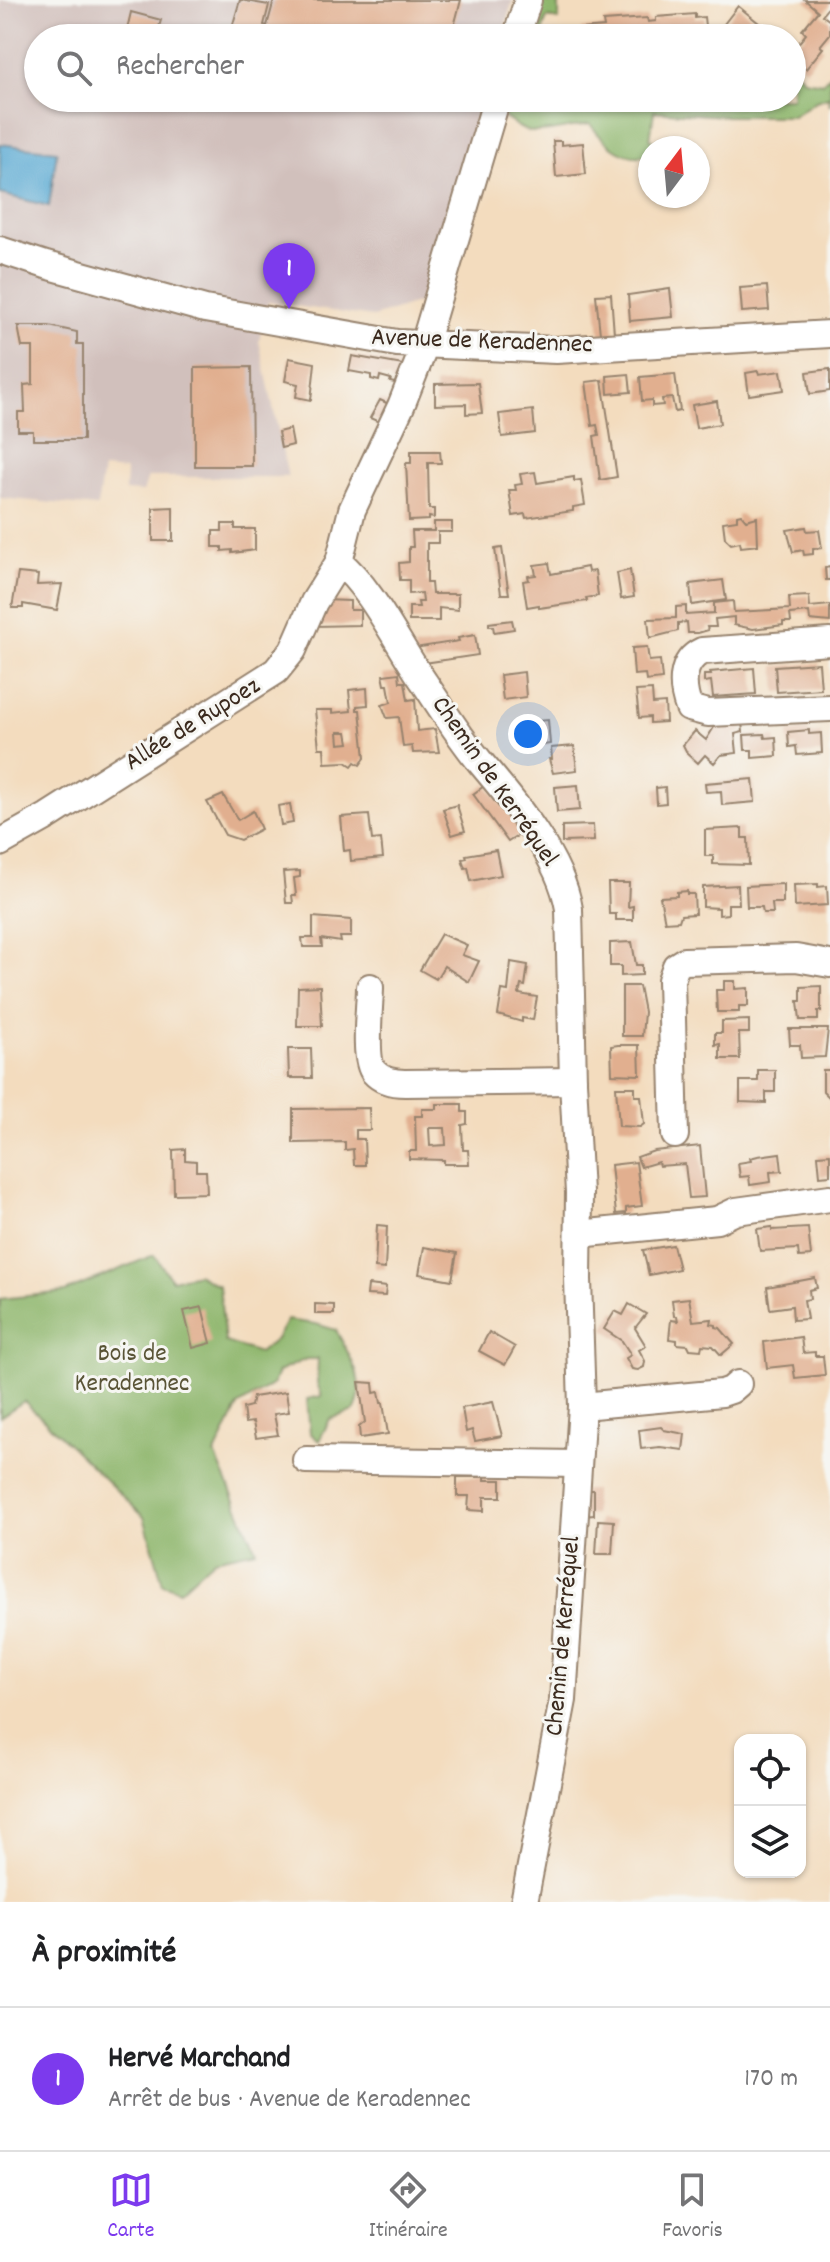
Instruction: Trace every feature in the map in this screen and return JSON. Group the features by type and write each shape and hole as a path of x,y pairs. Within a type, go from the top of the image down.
{"street":[{"path":"520,24 528,0"},
{"path":"339,562 352,510 401,406 423,345 493,112"},
{"name":"Avenue de Keradennec","path":"0,250 67,272 205,309 371,339 423,345 556,350 830,334"},
{"name":"Allée de Rupoez","path":"0,843 48,816 276,671 293,650 314,602 339,562"},
{"name":"Chemin de Kerréquel","path":"339,562 361,587 481,763 495,776 560,877 567,897 578,1158 582,1406 563,1700 524,1902"},
{"path":"830,642 702,651 691,656 684,670 684,696 689,708 708,713 830,708"},
{"path":"675,1135 671,980 676,966 684,961 796,958 830,964"},
{"path":"370,987 369,1060 376,1074 383,1079 405,1083 573,1081"},
{"path":"579,1234 717,1220 736,1211 829,1202"},
{"path":"582,1406 722,1393 738,1384"},
{"path":"306,1460 576,1464"}],"shaded area":[{"path":"0,0 513,0 505,24 24,24 24,112 478,112 419,302 373,317 268,302 259,341 288,477 148,477 143,492 125,491 126,471 103,469 97,507 0,498"}],"green space":[{"path":"541,1 559,3 559,20 547,18 545,24 525,24 531,9"},
{"path":"830,75 830,105 828,97 806,108 806,80 823,83"},
{"path":"504,112 654,112 650,136 638,136 638,156 616,150 590,124 541,132 524,130 505,118"},
{"path":"668,112 799,112 793,116 726,116"},
{"name":"Bois de Keradennec","path":"154,1255 172,1280 197,1274 219,1286 225,1342 259,1353 276,1339 287,1320 336,1330 356,1370 359,1390 354,1411 330,1419 319,1441 310,1433 307,1399 322,1396 317,1383 318,1359 306,1359 278,1372 273,1384 238,1406 215,1454 256,1550 214,1559 180,1590 163,1584 144,1517 24,1401 0,1417 0,1299 65,1292"}],"water":[{"path":"0,144 57,151 49,206 0,194"}],"building":[{"path":"240,0 269,5 264,24 233,24"},
{"path":"274,0 461,0 455,24 268,24"},
{"path":"805,0 830,0 822,15 830,21 830,34 806,69 806,25 818,11"},
{"path":"738,6 760,24 724,24"},
{"path":"131,12 161,20 160,24 128,24"},
{"path":"695,14 695,18 704,17 705,24 604,24 603,21 647,18 648,22 656,21 656,17"},
{"path":"553,141 561,141 561,145 583,143 586,174 556,177"},
{"path":"767,286 769,310 742,312 740,288"},
{"path":"670,289 673,317 630,321 628,295"},
{"path":"611,294 614,334 600,334 596,295"},
{"path":"18,326 49,326 77,332 77,344 83,344 83,440 33,440 33,431 18,431 18,412 25,412 24,385 33,384 33,347 22,347"},
{"path":"352,356 403,365 400,380 390,382 391,379 380,376 379,381 371,379 371,375 349,371"},
{"path":"289,358 315,363 311,400 296,397 298,384 285,381"},
{"path":"251,367 252,466 195,466 195,368"},
{"path":"830,369 830,391 810,394 807,372"},
{"path":"758,371 759,374 781,371 784,390 749,395 746,373"},
{"path":"629,374 631,392 608,394 607,376"},
{"path":"675,374 680,411 675,412 672,398 662,399 663,405 652,406 652,400 642,401 640,377"},
{"path":"602,380 617,477 600,480 594,436 599,435 597,425 592,426 586,382"},
{"path":"478,383 482,413 466,414 466,404 435,405 435,384"},
{"path":"380,400 389,404 379,422 370,418"},
{"path":"717,401 720,424 696,428 692,405"},
{"path":"533,410 535,433 502,437 499,414"},
{"path":"290,429 293,445 281,448 278,432"},
{"path":"411,451 440,451 441,463 428,463 429,509 434,509 434,518 429,517 429,520 409,521 406,463 411,463"},
{"path":"535,472 537,483 574,477 574,481 581,480 585,505 573,507 573,511 526,518 525,514 513,516 509,490 516,490 515,485 522,484 520,474"},
{"path":"173,507 173,541 153,541 153,508"},
{"path":"741,514 746,520 757,517 758,545 741,547 740,542 731,544 725,538 723,522 737,520 737,515"},
{"path":"434,522 452,522 452,532 438,532 438,543 427,543 427,583 431,583 432,594 458,594 458,610 439,608 439,621 409,621 409,607 419,607 418,602 423,602 422,593 409,594 409,580 400,580 399,563 409,562 409,547 413,547 412,531 434,531"},
{"path":"222,524 235,524 235,529 255,529 255,550 232,553 232,550 222,551 222,547 213,547 213,531 222,531"},
{"path":"806,527 807,531 819,530 822,548 813,549 813,554 804,555 803,550 793,552 787,530"},
{"path":"502,548 509,594 501,594 495,549"},
{"path":"549,563 551,574 587,567 588,572 595,571 598,596 586,598 587,601 527,607 523,581 529,580 528,576 536,575 534,565"},
{"path":"830,567 830,580 826,580 825,568"},
{"path":"630,570 634,597 621,599 617,573"},
{"path":"18,573 38,575 37,585 62,584 57,610 23,604 23,608 12,608"},
{"path":"723,580 726,600 692,605 690,584"},
{"path":"809,596 810,607 830,605 830,622 810,620 809,612 790,614 791,622 783,622 783,625 753,629 734,625 734,617 715,619 716,627 707,627 708,630 698,633 688,633 687,622 678,623 678,631 650,638 648,619 676,618 676,607 686,606 686,615 714,613 714,603 733,601 734,612 790,609 789,597"},
{"path":"323,600 350,601 350,610 360,610 360,625 315,626"},
{"path":"512,620 514,629 494,632 493,626 489,626 489,623"},
{"path":"475,635 478,655 424,663 423,656 415,657 414,648 459,641 458,638"},
{"path":"647,647 649,661 660,660 662,679 646,681 645,674 634,675 632,648"},
{"path":"819,663 821,689 777,692 775,666"},
{"path":"754,668 756,694 713,697 711,681 704,682 704,675 711,675 710,672"},
{"path":"524,672 526,697 503,700 500,675"},
{"path":"399,673 400,682 405,682 408,700 415,699 417,731 435,729 439,752 413,753 412,746 403,747 399,717 387,718 382,705 391,702 383,675"},
{"path":"367,688 368,705 357,706 365,758 360,765 355,762 352,766 346,762 325,763 324,748 319,748 315,710 332,710 332,713 351,711 349,690","holes":["338,732 347,732 349,743 339,744"]},
{"path":"652,690 653,704 665,703 666,722 650,723 650,717 639,718 636,691"},
{"path":"548,720 550,744 530,747 527,722"},
{"path":"742,722 743,732 735,734 737,753 721,755 714,763 705,755 698,763 683,745 695,731 706,740 716,724"},
{"path":"809,730 809,734 821,733 822,753 797,755 796,746 789,747 788,732"},
{"path":"764,734 765,738 776,737 777,756 752,758 752,750 745,750 744,735"},
{"path":"574,746 577,770 553,773 549,759 552,759 551,748"},
{"path":"753,779 755,802 722,805 721,791 706,792 705,783"},
{"path":"487,784 522,833 508,842 473,794"},
{"path":"578,785 580,810 557,812 555,787"},
{"path":"665,787 666,803 657,804 656,788"},
{"path":"223,795 238,820 253,811 261,829 240,840 225,835 207,802"},
{"path":"290,804 293,823 281,825 278,806"},
{"path":"457,805 465,831 452,835 443,809"},
{"path":"369,815 372,840 381,839 383,858 351,861 350,850 344,851 341,817"},
{"path":"593,825 594,841 562,842 562,826"},
{"path":"742,828 742,838 748,838 749,865 713,864 713,856 705,856 705,830"},
{"path":"496,850 501,875 471,881 468,867 465,868 462,859 467,858 466,855"},
{"path":"300,871 300,877 294,878 296,895 292,895 293,903 286,903 283,872"},
{"path":"608,883 629,883 628,907 633,906 633,920 616,920 616,914 609,914"},
{"path":"783,884 783,903 772,903 773,913 763,913 762,907 747,907 746,886"},
{"path":"818,884 818,887 827,886 828,905 795,907 794,885"},
{"path":"738,885 739,904 728,904 728,914 719,915 719,908 703,907 703,887"},
{"path":"687,891 687,894 694,894 695,914 681,915 679,921 665,922 660,897 677,896 677,892"},
{"path":"313,917 351,920 351,937 340,937 341,942 321,939 322,947 303,947 302,938 313,938"},
{"path":"441,934 467,945 462,955 479,961 469,982 444,966 436,979 420,970"},
{"path":"632,942 636,965 642,965 642,975 621,976 621,966 610,966 610,943"},
{"path":"511,962 528,965 525,986 521,985 519,994 537,997 533,1020 522,1018 522,1022 498,1015 502,990 508,991"},
{"path":"724,981 735,981 735,989 748,988 748,1006 739,1006 739,1012 717,1012 716,990 724,990"},
{"path":"320,986 322,1026 297,1026 298,987"},
{"path":"622,986 639,986 644,1012 642,1036 622,1036"},
{"path":"821,986 818,1020 800,1020 798,1001 801,1001 801,987"},
{"path":"749,1020 749,1033 739,1033 740,1059 720,1059 720,1044 715,1045 715,1033 722,1033 722,1021"},
{"path":"789,1029 828,1029 825,1057 801,1058 800,1045 790,1045"},
{"path":"639,1045 640,1075 612,1074 611,1046"},
{"path":"288,1049 311,1049 312,1078 289,1078"},
{"path":"758,1070 775,1070 775,1092 766,1092 766,1103 740,1102 740,1081 758,1081"},
{"path":"823,1070 830,1070 830,1098 823,1091"},
{"path":"616,1087 635,1087 635,1096 641,1096 644,1124 640,1127 619,1126"},
{"path":"437,1104 462,1104 462,1112 467,1112 467,1124 462,1125 463,1150 468,1150 469,1164 409,1159 409,1151 416,1151 415,1116 422,1116 422,1109 437,1109","holes":["429,1128 445,1128 446,1145 430,1146"]},
{"path":"369,1108 370,1130 356,1130 356,1139 364,1139 365,1165 354,1165 353,1149 345,1150 345,1142 293,1143 293,1109"},
{"path":"700,1146 705,1197 689,1198 685,1164 659,1166 658,1162 641,1167 637,1157 654,1151"},
{"path":"185,1149 185,1160 196,1161 196,1171 206,1171 207,1193 174,1194 173,1150"},
{"path":"780,1153 782,1171 770,1172 771,1182 750,1185 749,1176 740,1177 738,1163"},
{"path":"830,1154 830,1175 820,1176 818,1155"},
{"path":"636,1162 642,1206 626,1208 626,1213 616,1214 611,1165"},
{"path":"377,1225 387,1226 385,1269 375,1268"},
{"path":"772,1227 772,1230 808,1228 811,1256 799,1257 798,1249 760,1251 757,1229"},
{"path":"673,1245 679,1269 649,1275 643,1250"},
{"path":"424,1247 457,1253 452,1280 419,1274"},
{"path":"815,1278 817,1288 809,1290 810,1299 804,1300 807,1319 793,1320 792,1306 770,1309 767,1287"},
{"path":"368,1285 386,1287 385,1296 367,1295"},
{"path":"689,1298 693,1321 712,1319 711,1324 720,1328 734,1344 721,1355 713,1346 702,1345 701,1350 690,1349 688,1345 669,1339 671,1320 678,1321 674,1316 672,1300"},
{"path":"315,1304 334,1305 334,1314 315,1314"},
{"path":"629,1304 646,1314 635,1328 646,1346 639,1350 645,1361 644,1367 638,1370 632,1369 626,1358 631,1355 622,1341 604,1329 615,1311 623,1315"},
{"path":"202,1307 211,1343 193,1348 184,1311"},
{"path":"489,1332 515,1347 505,1365 479,1351"},
{"path":"801,1337 803,1353 815,1352 815,1356 823,1356 825,1375 795,1378 793,1365 767,1368 764,1342"},
{"path":"359,1382 373,1383 374,1393 379,1392 388,1434 360,1438 359,1427 365,1422"},
{"path":"286,1392 289,1412 274,1414 278,1435 256,1438 253,1422 245,1423 243,1408 251,1406 253,1397"},
{"path":"493,1402 502,1436 475,1441 472,1430 466,1432 462,1408"},
{"path":"661,1427 685,1434 683,1450 660,1447 641,1449 639,1430"},
{"path":"457,1477 501,1480 501,1497 484,1497 484,1511 468,1510 469,1496 457,1496"},
{"path":"583,1490 594,1490 594,1515 583,1516"},
{"path":"598,1520 614,1521 612,1554 596,1554"}],"place":[{"name":"Hervé Marchand","path":"289,309"}]}
